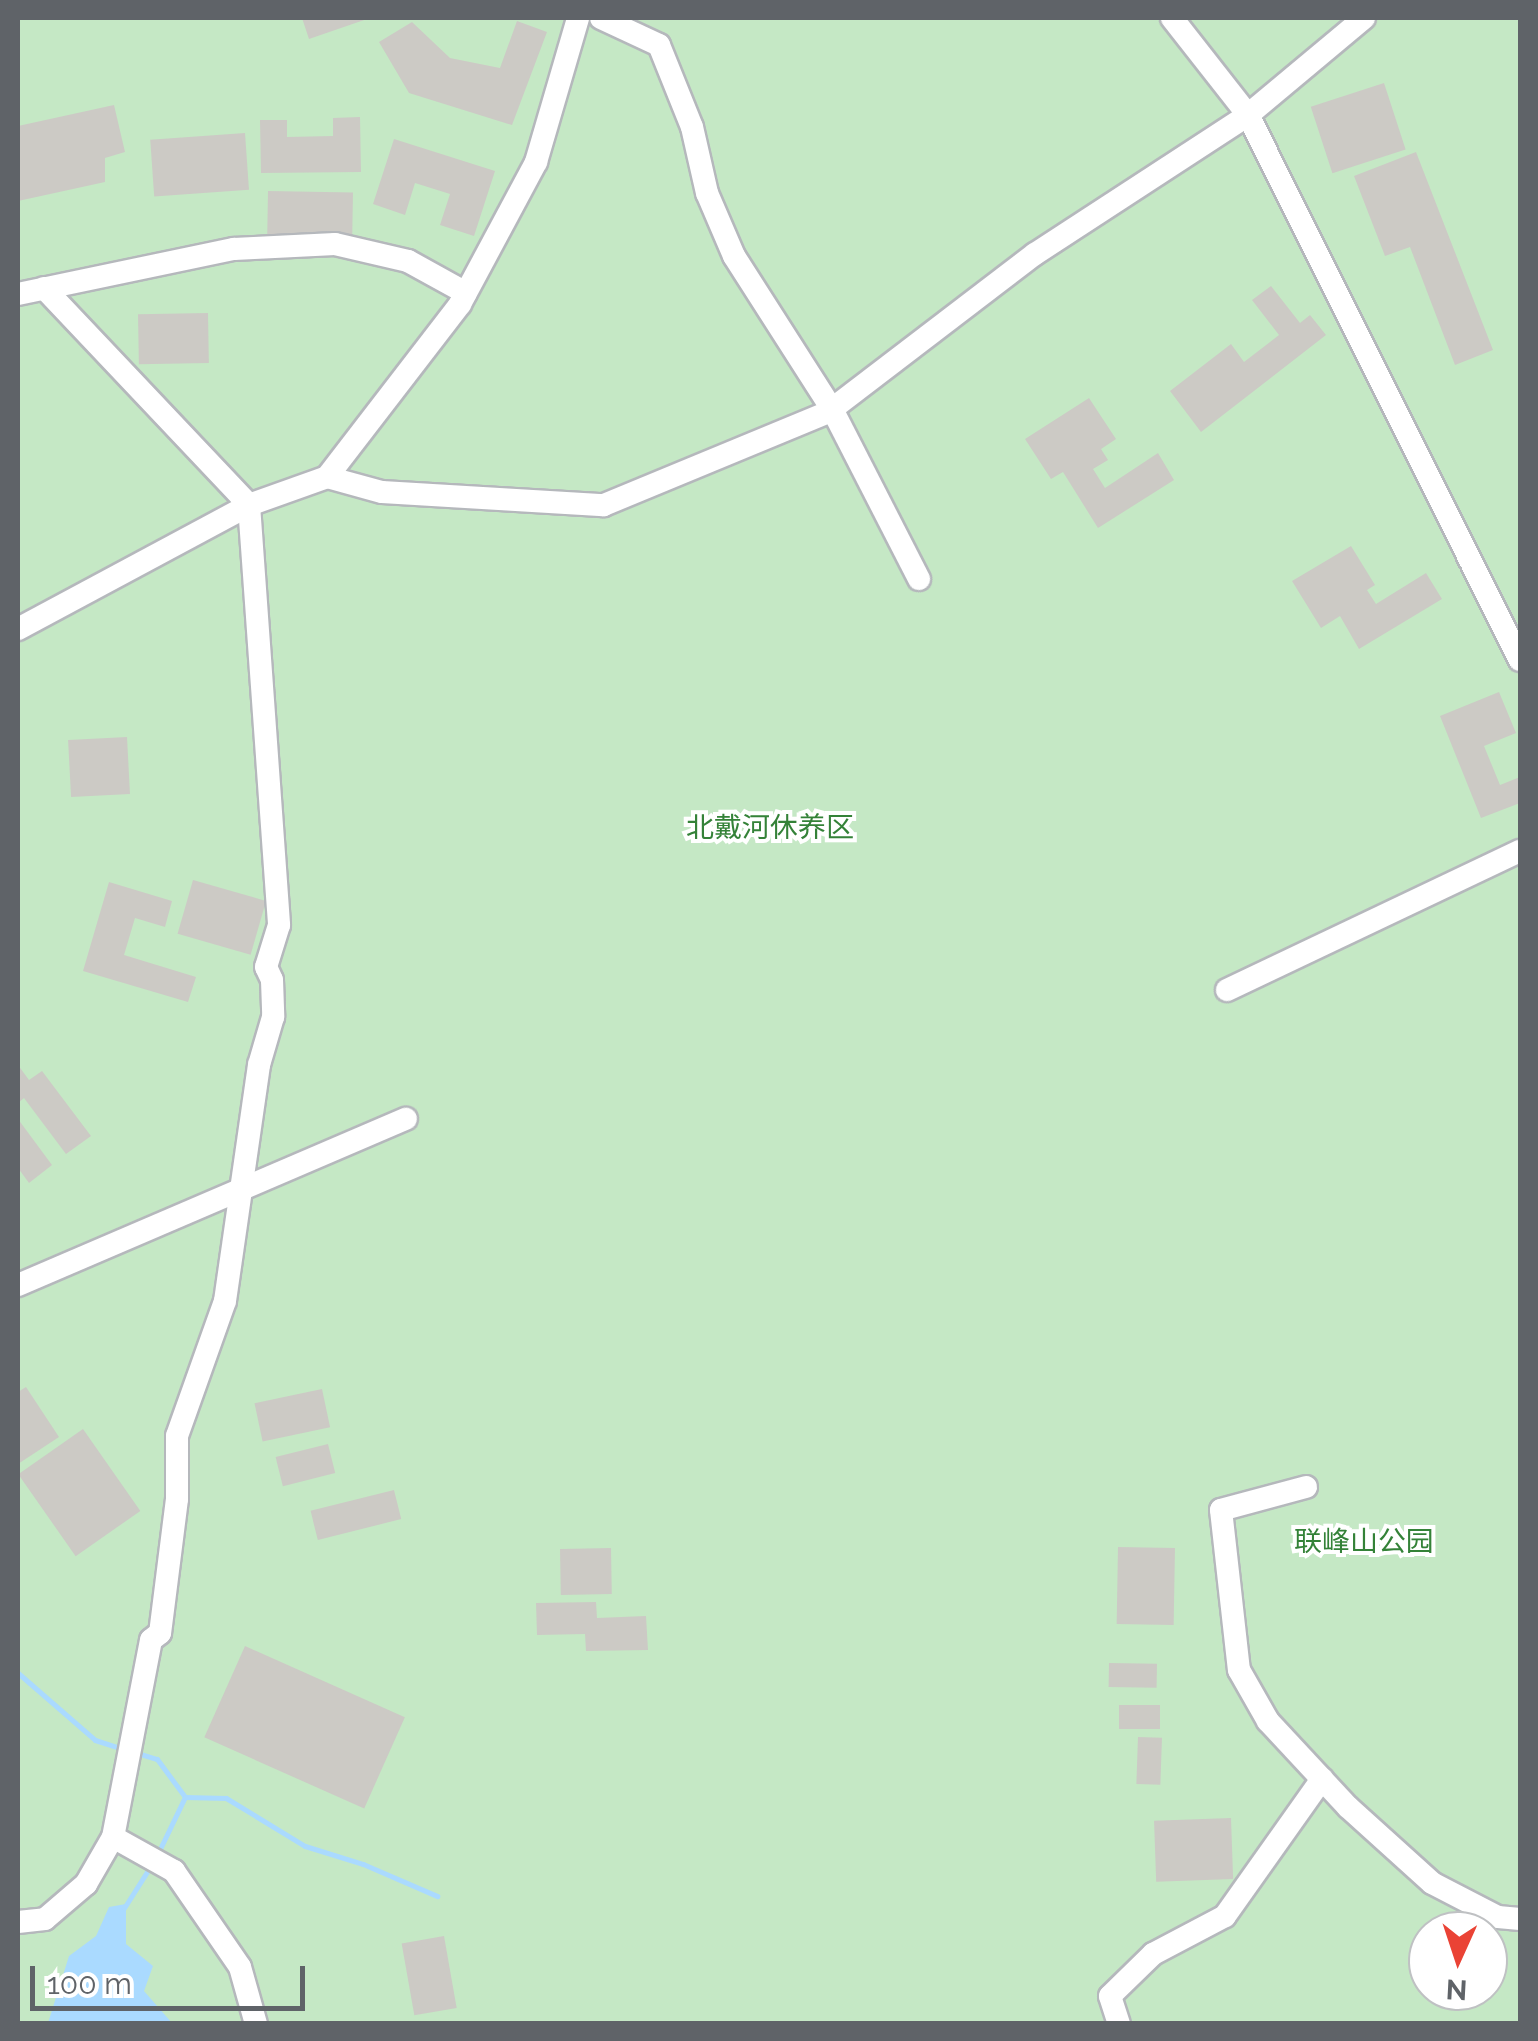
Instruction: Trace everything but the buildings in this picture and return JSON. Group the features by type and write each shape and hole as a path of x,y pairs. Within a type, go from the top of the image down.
{"street":[{"path":"18,630 250,505 327,476 466,293 536,162 578,18"},
{"path":"601,18 658,45 692,127 707,192 734,256 832,409 919,579"},
{"path":"1172,18 1248,115 1520,660"},
{"path":"327,476 382,492 604,505 832,409 1034,254 1248,115 1364,18"},
{"path":"18,294 234,249 336,244 408,261 466,293"},
{"path":"18,1922 46,1918 86,1884 122,1842 152,1640 160,1633 178,1499 177,1436 226,1301 259,1064 274,1016 272,980 266,967 280,925 250,505 44,288"},
{"path":"1227,990 1520,852"},
{"path":"18,1285 300,1161 406,1119"},
{"path":"1306,1487 1221,1510 1240,1670 1268,1721 1322,1779 1432,1883 1498,1916 1520,1919"},
{"path":"1119,2024 1110,1996 1153,1954 1225,1916 1322,1779"},
{"path":"122,1842 174,1871 240,1967 256,2024"}],"green space":[{"name":"北戴河休养区","path":"18,18 1520,18 1520,2023 18,2023"}],"water":[{"path":"126,1904 126,1944 153,1966 144,1991 172,2023 48,2023 69,1956 96,1936 109,1907"}],"waterway":[{"path":"18,1673 95,1740 123,1749"},
{"path":"134,1752 157,1759 185,1797 226,1798 305,1846 363,1864 437,1896"},
{"path":"158,1853 185,1797"},
{"path":"124,1908 150,1867"}],"park label":[{"name":"联峰山公园","path":"1364,1542"}]}
